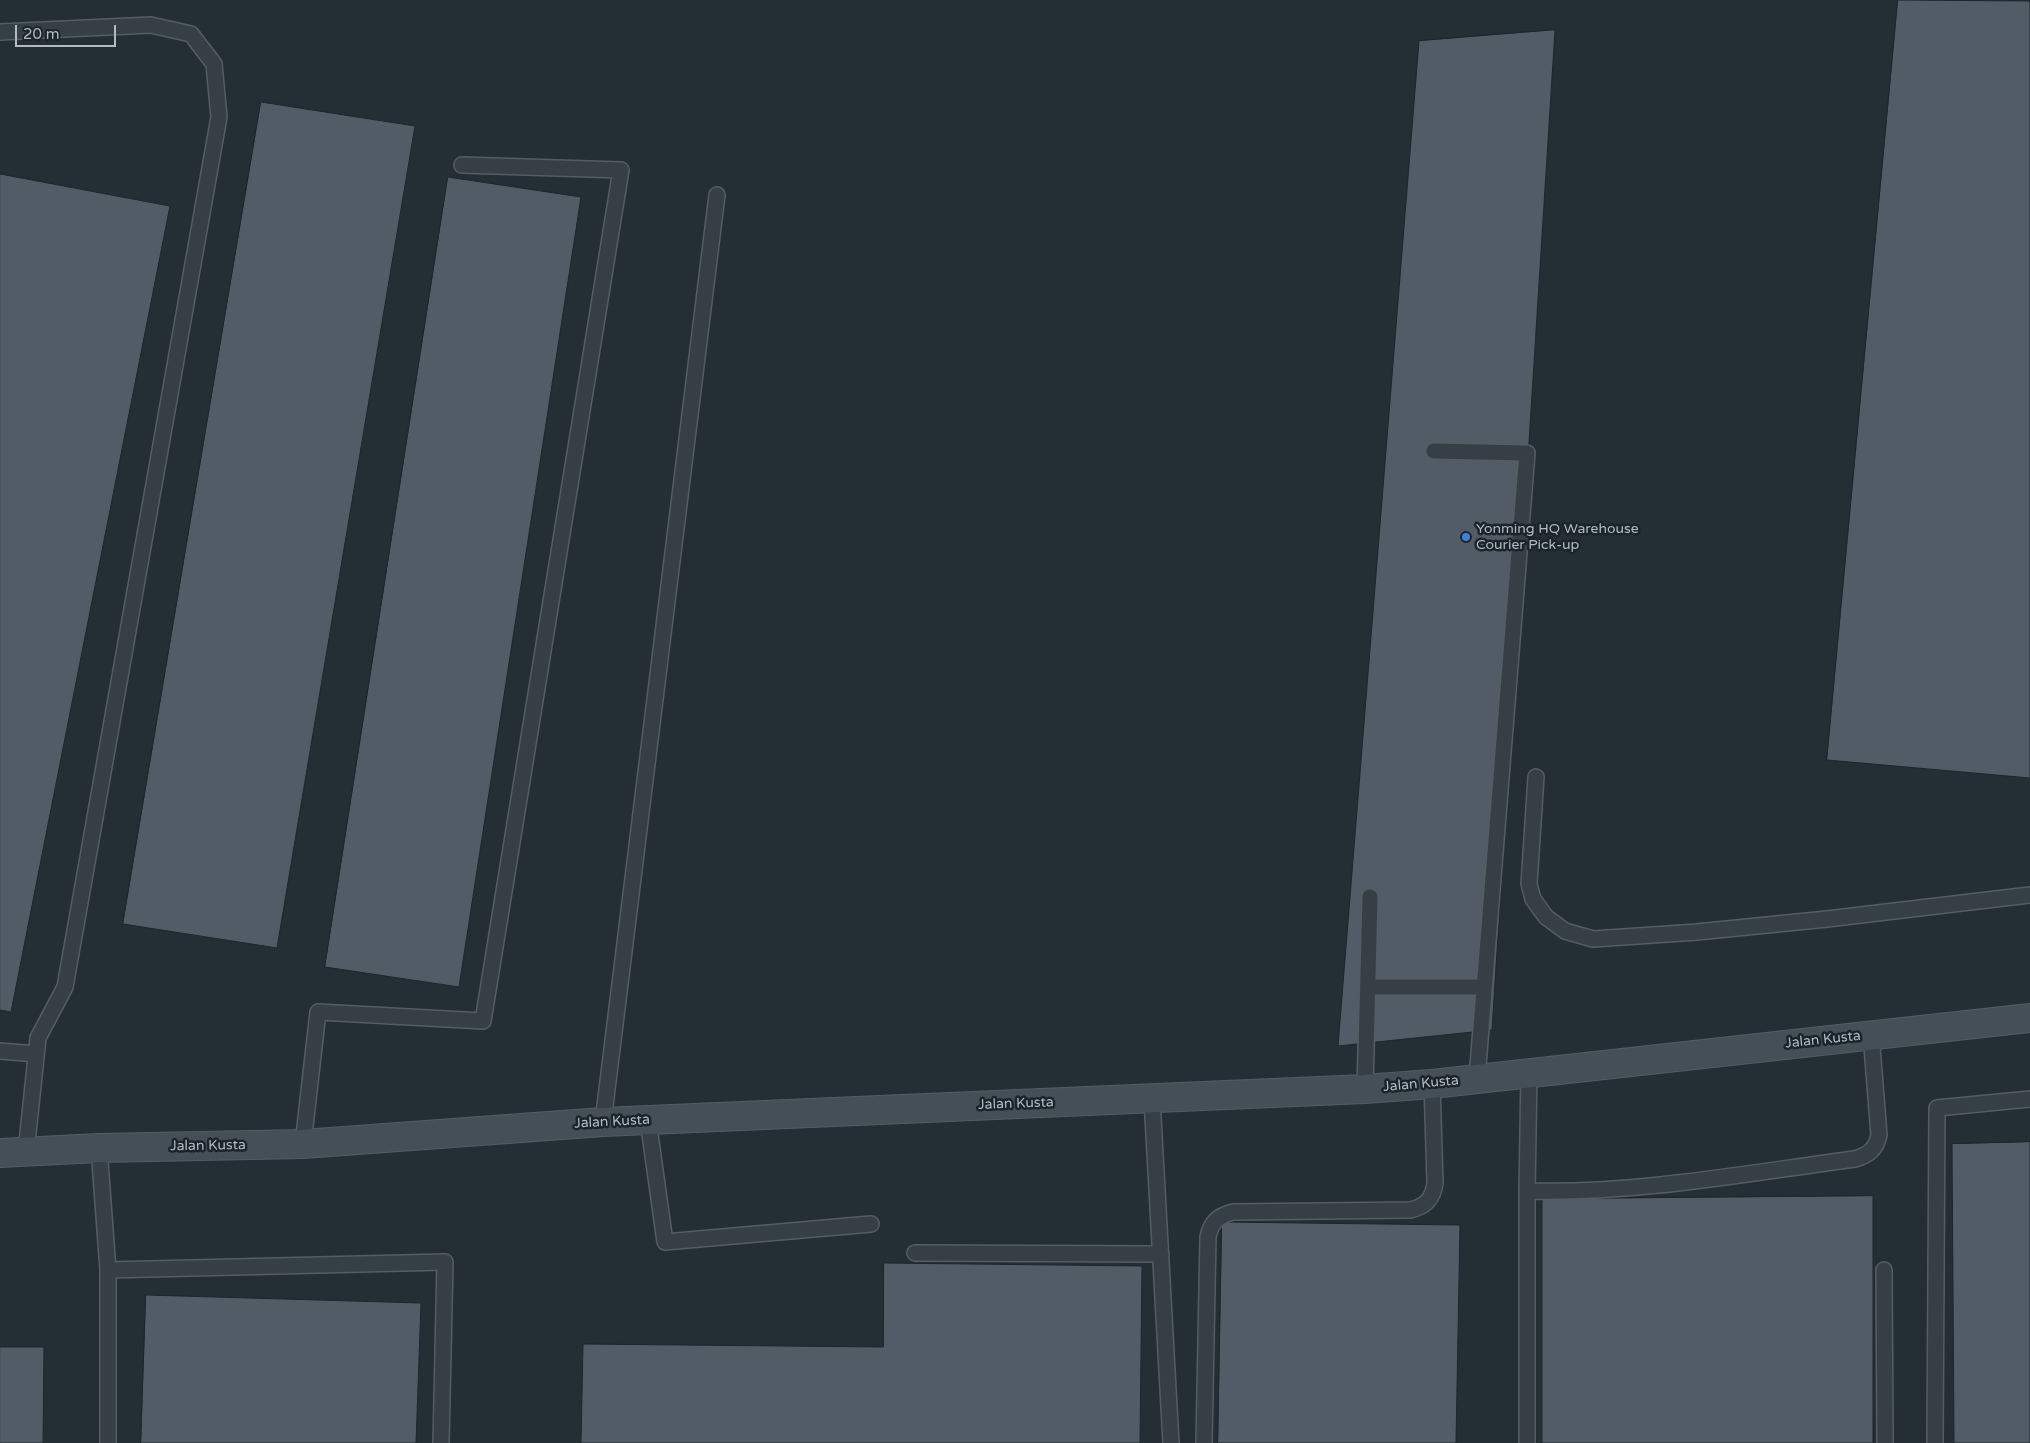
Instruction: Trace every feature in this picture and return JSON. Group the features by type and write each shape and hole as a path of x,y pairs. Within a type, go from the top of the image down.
{"street":[{"name":"Jalan Kusta","path":"13,1152 99,1148 303,1144 603,1122 1365,1089 1432,1084 1871,1034 2030,1018"}],"lane":[{"path":"0,32 151,25 191,34 214,64 219,117 65,987 38,1038 13,1152"},
{"path":"303,1144 318,1012 483,1021 621,170 462,165"},
{"path":"603,1122 717,195"},
{"path":"1434,451 1527,453 1477,1078"},
{"path":"1536,777 1529,884 1532,899 1546,918 1565,931 1593,939 1697,932 1809,921 2030,895"},
{"path":"1365,1089 1370,897"},
{"path":"1368,986 1484,987"},
{"path":"1527,1191 1557,1192 1673,1183 1864,1156 1877,1144 1879,1135 1871,1034"},
{"path":"0,1051 36,1054"},
{"path":"1527,1443 1529,1072"},
{"path":"1204,1443 1208,1237 1210,1228 1215,1220 1223,1214 1233,1212 1400,1210 1420,1208 1428,1202 1434,1193 1435,1183 1432,1084"},
{"path":"1152,1099 1171,1443"},
{"path":"1935,1443 1937,1108 2030,1099"},
{"path":"648,1120 665,1242 871,1224"},
{"path":"99,1148 108,1270 108,1443"},
{"path":"915,1253 1161,1254"},
{"path":"108,1270 445,1262 441,1443"},
{"path":"1884,1270 1886,1443"}],"building":[{"path":"1898,0 2030,1 2030,778 1827,760"},
{"path":"1555,30 1492,1030 1338,1046 1419,41"},
{"path":"261,102 415,126 277,948 123,924"},
{"path":"0,174 170,206 11,1012 0,1010"},
{"path":"448,177 581,197 459,987 325,967"},
{"path":"2030,1142 2030,1443 1954,1443 1952,1144"},
{"path":"1873,1196 1873,1443 1542,1443 1542,1199"},
{"path":"1222,1222 1460,1225 1456,1443 1218,1443"},
{"path":"884,1263 1142,1266 1140,1443 581,1443 583,1344 883,1347"},
{"path":"146,1295 421,1303 416,1443 141,1443"},
{"path":"0,1347 44,1347 43,1443 0,1443"}],"place":[{"name":"Yonming HQ Warehouse Courier Pick-up","path":"1466,537"}]}
